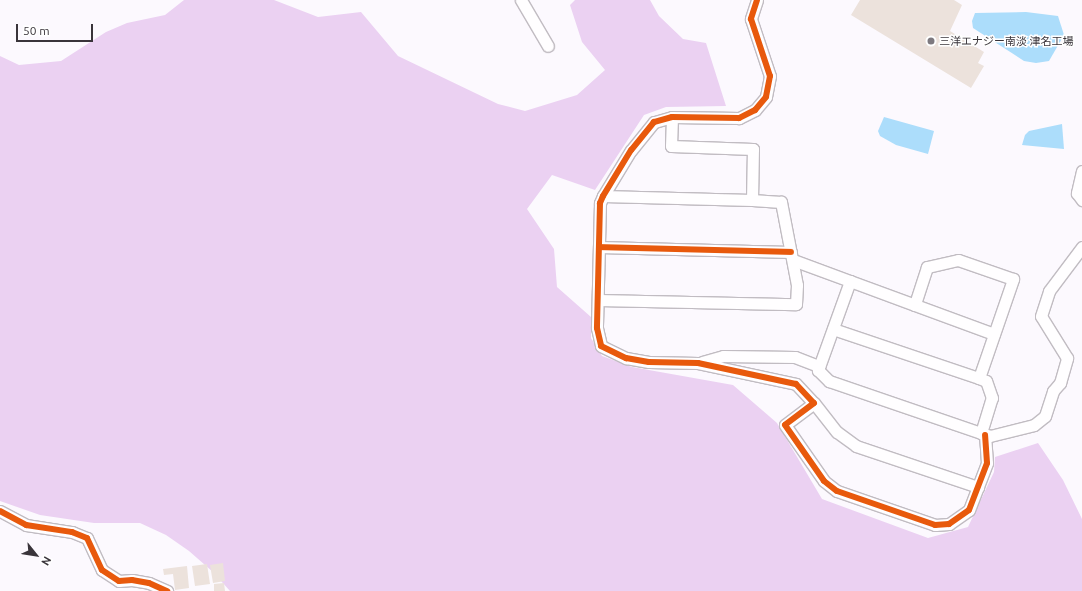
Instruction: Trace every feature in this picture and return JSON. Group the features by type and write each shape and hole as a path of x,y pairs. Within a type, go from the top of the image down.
{"street":[{"path":"521,0 548,46"},
{"path":"757,0 751,19 770,76 766,97 755,110 739,118 672,117 660,119 649,126 615,174 603,196 600,203 598,300 598,336 601,346 610,352 649,362 698,363 791,382 807,394 837,432 856,446 978,488"},
{"path":"672,117 671,146 753,149 752,200"},
{"path":"1082,171 1077,193 1082,200"},
{"path":"598,300 796,304 797,285 782,202 603,196"},
{"path":"599,247 792,256 850,281 994,334"},
{"path":"850,281 818,370 829,381 990,436 1034,425 1045,416 1053,390 1060,383 1067,358 1041,316 1049,291 1082,247"},
{"path":"915,305 927,267 958,260 1013,279 979,378"},
{"path":"814,403 785,424 824,481 837,491 935,525 949,524 968,510 987,463 983,434 992,398 986,381 833,329"},
{"path":"698,363 723,356 795,357 819,366"},
{"path":"0,511 26,525 72,532 87,538 102,570 118,581 132,580 149,583 167,591"}],"shaded area":[{"path":"184,0 274,0 318,17 361,12 398,56 498,104 525,111 577,95 605,70 582,42 570,5 575,0 650,0 659,16 683,39 706,43 726,106 666,107 644,115 595,190 552,175 527,209 554,249 557,287 591,317 591,338 602,356 632,367 733,385 777,423 822,499 928,538 968,527 994,472 995,457 1038,443 1063,480 1082,519 1082,591 230,591 213,572 189,551 166,535 140,523 94,523 40,515 0,501 0,56 19,65 61,61 106,32 127,23 165,15"}],"water":[{"path":"1026,12 1058,16 1064,35 1049,61 1036,63 1024,61 973,28 972,21 975,13"},
{"path":"884,117 934,131 928,154 896,145 880,136 878,131"},
{"path":"1062,124 1064,149 1022,145 1025,135 1029,131"}],"building":[{"name":"三洋エナジー南淡 津名工場","path":"860,0 954,0 962,5 950,31 984,52 978,63 984,66 971,88 851,15"},
{"path":"223,563 225,581 213,583 210,565"},
{"path":"207,564 210,584 195,586 192,566"},
{"path":"187,566 189,588 175,590 173,574 164,575 163,569"},
{"path":"224,583 225,591 214,591 214,584"}],"cycle path":[{"path":"757,0 751,19 770,76 766,97 755,110 739,118 672,117 654,122 631,150 603,196 600,203 597,328 601,346 626,358 649,362 698,363 796,384 814,403 785,425 824,481 837,491 935,525 949,524 969,510 987,463 985,435"},
{"path":"599,247 791,252"},
{"path":"0,511 26,525 72,532 87,538 102,570 119,581 132,580 149,583 167,591"}],"place":[{"name":"三洋エナジー南淡 津名工場","path":"931,41"}]}
